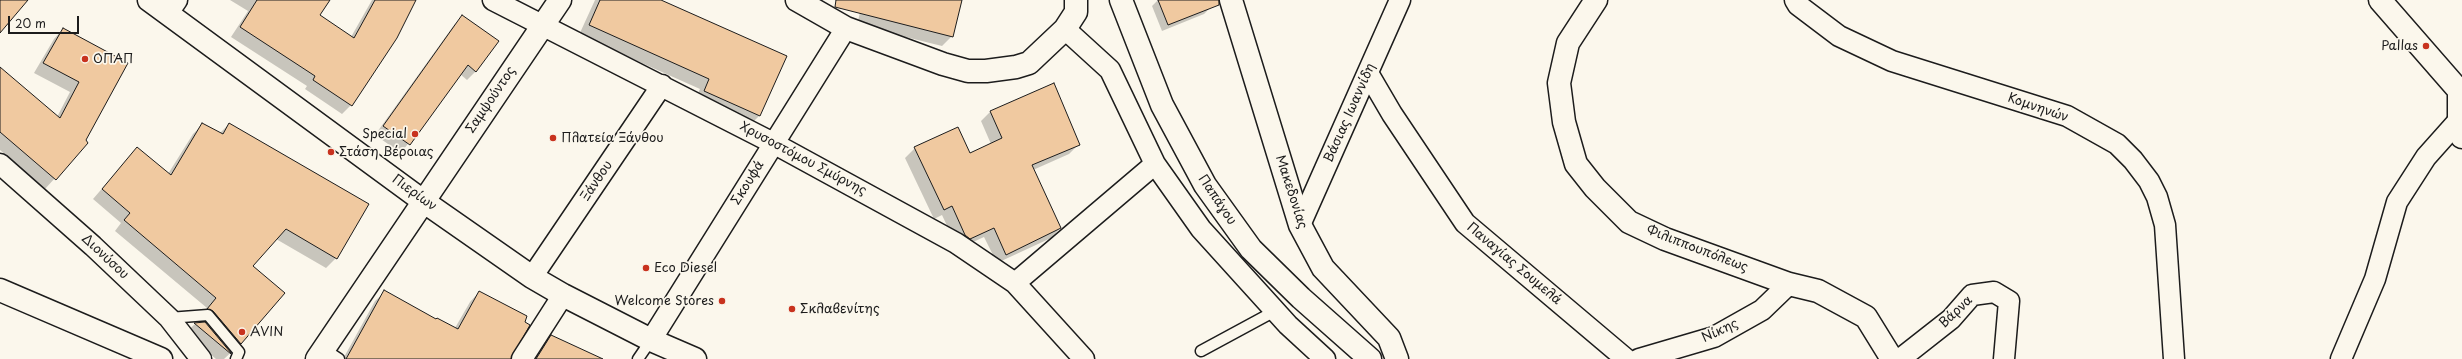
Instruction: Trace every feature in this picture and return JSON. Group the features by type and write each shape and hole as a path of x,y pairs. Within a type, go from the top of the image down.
{"main road":[{"name":"Πιερίων","path":"150,0 173,6 423,201 532,276 563,296 652,340 695,359"},
{"name":"Σαμψούντος","path":"326,356 423,201 542,24 560,0"},
{"path":"797,0 846,28 942,64 968,71 986,71 1016,67 1029,63 1065,29 1076,12 1076,0"},
{"name":"Παπάγου","path":"1121,0 1162,104 1205,185 1251,250 1301,298 1370,359"},
{"name":"Φιλιππουπόλεως","path":"1596,0 1568,43 1559,83 1564,122 1576,164 1595,188 1629,222 1665,240 1789,284 1818,291 1866,317 1892,359"},
{"path":"2380,0 2461,92 2460,129"},
{"name":"Μακεδονίας","path":"1234,2 1300,225 1323,268 1389,338 1397,359"},
{"path":"0,290 161,359"}],"street":[{"name":"Χρυσοστόμου Σμύρνης","path":"493,0 773,143 950,239 1015,283 1084,359"},
{"name":"Βάσιας Ιωαννίδη","path":"1300,225 1400,0"},
{"name":"Κομνηνών","path":"1795,0 1798,5 1839,36 1892,61 2067,116 2116,144 2133,160 2149,181 2157,197 2165,225 2174,359"},
{"name":"Σκουφά","path":"652,340 773,143 846,28"},
{"path":"1065,29 1110,70 1155,164 1201,229 1275,311 1325,359"},
{"name":"Παναγίας Σουμελά","path":"1368,73 1396,120 1465,223 1626,359"},
{"name":"Ξάνθου","path":"532,276 662,85"},
{"path":"2343,358 2375,279 2397,202 2426,157 2460,129"},
{"name":"Διονύσου","path":"0,164 93,246 169,318 201,359"},
{"path":"1015,283 1155,164"},
{"name":"Νίκης","path":"1639,359 1714,337 1762,310 1789,284"},
{"name":"Βάρνα","path":"1900,359 1951,319 1972,295 1994,292 2008,301 2004,359"},
{"path":"522,359 563,296"}],"lane":[{"path":"1201,351 1275,311"},
{"path":"169,318 208,315 238,352 236,359"},
{"path":"638,359 652,340"}],"building":[{"path":"0,0 28,0 0,33"},
{"path":"257,0 330,0 320,15 354,38 375,0 416,0 397,38 352,106 313,80 315,76 240,27"},
{"path":"600,0 661,0 787,56 760,116 704,91 709,79 589,25"},
{"path":"836,0 962,0 953,37 835,7"},
{"path":"1158,0 1219,0 1219,5 1168,25"},
{"path":"462,15 499,41 476,72 468,65 410,145 383,126"},
{"path":"63,28 128,63 86,140 88,143 56,180 0,132 0,67 60,118 79,82 43,63"},
{"path":"1054,83 1080,145 1032,165 1061,228 1006,255 994,228 970,239 965,235 952,206 944,210 914,147 958,127 970,153 1002,138 990,111"},
{"path":"202,123 223,134 229,123 369,204 337,259 286,229 253,266 285,293 241,344 213,311 207,309 216,298 124,220 130,213 102,189 137,147 171,175"},
{"path":"384,290 436,319 437,318 458,329 479,291 527,316 525,322 530,325 511,359 346,359"},
{"path":"205,322 231,353 231,354 194,323"},
{"path":"551,335 603,359 536,359"}],"place":[{"name":"Pallas","path":"2426,46"},
{"name":"ΟΠΑΠ","path":"85,59"},
{"name":"Special","path":"415,134"},
{"name":"Πλατεία Ξάνθου","path":"553,138"},
{"name":"Στάση Βέροιας","path":"331,152"},
{"name":"Eco Diesel","path":"646,268"},
{"name":"Welcome Stores","path":"722,301"},
{"name":"Σκλαβενίτης","path":"792,309"},
{"name":"AVIN","path":"242,332"}]}
